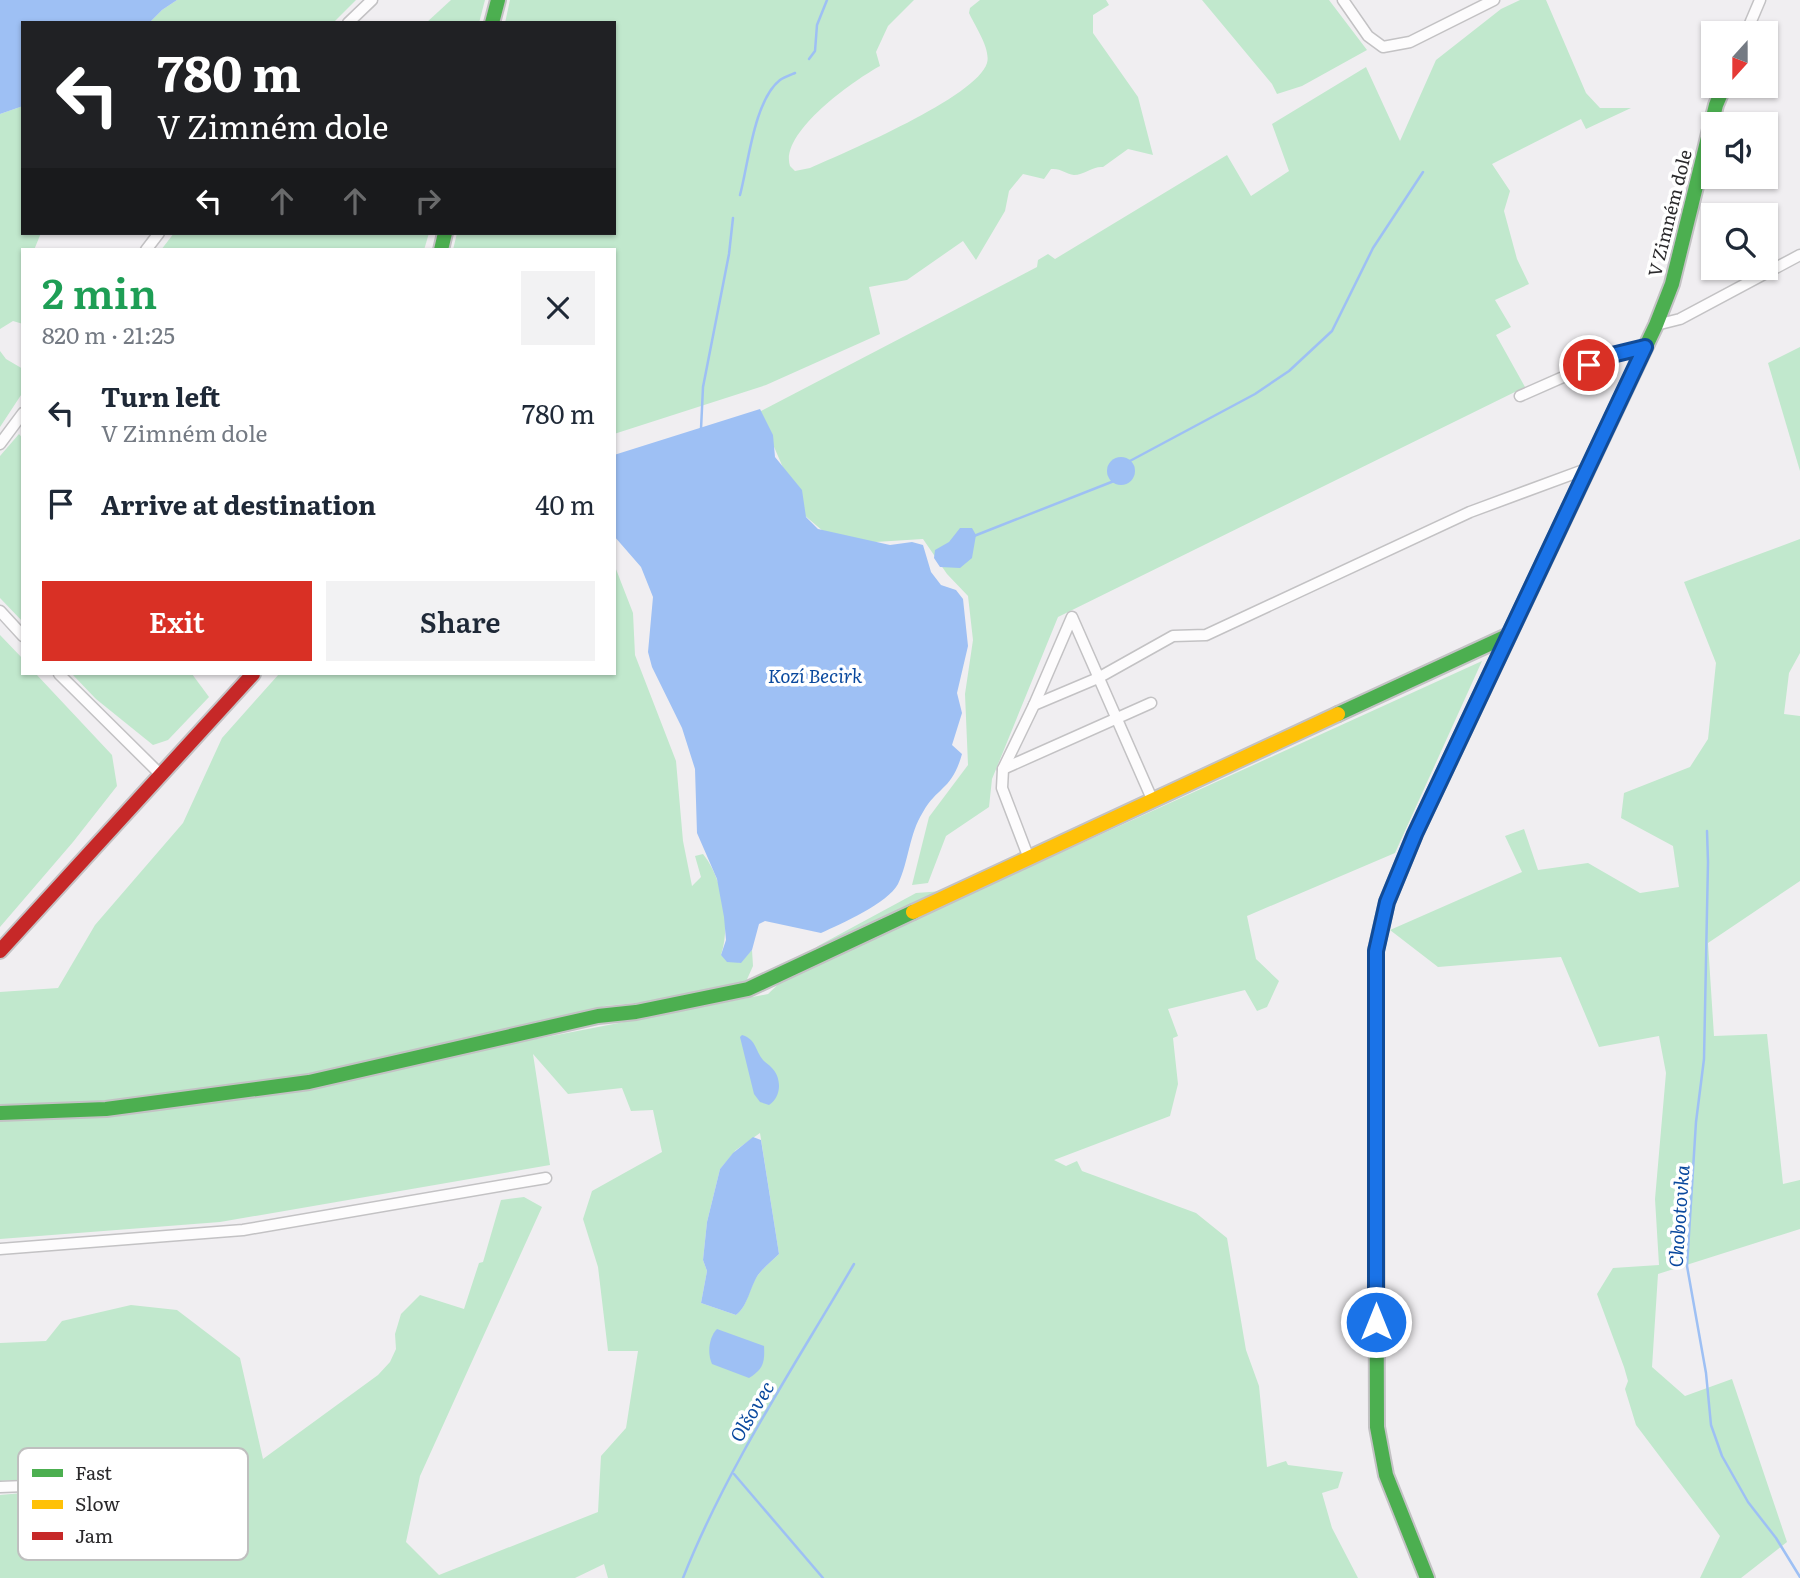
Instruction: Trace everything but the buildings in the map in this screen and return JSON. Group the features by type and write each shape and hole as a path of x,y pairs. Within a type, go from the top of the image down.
{"street":[{"path":"350,21 372,0"},
{"path":"493,21 498,0"},
{"path":"1343,0 1368,36 1383,47 1410,42 1494,0"},
{"path":"1751,21 1760,0"},
{"name":"V Zimném dole","path":"1427,1578 1386,1475 1377,1427 1374,1032 1376,951 1387,902 1409,847 1656,325 1672,284 1719,98"},
{"path":"1656,325 1680,319 1800,255"},
{"path":"1520,396 1612,355 1645,347"},
{"path":"0,444 21,416"},
{"path":"1034,705 1098,678 1174,636 1206,635 1470,512 1589,467"},
{"path":"0,611 21,634"},
{"path":"1028,856 1002,788 1003,769 1072,617 1152,799"},
{"path":"0,1114 106,1109 309,1082 598,1016 636,1012 748,989 1028,856 1509,635"},
{"path":"60,675 161,775"},
{"path":"0,951 252,675"},
{"path":"1003,769 1150,704"},
{"path":"0,1249 243,1230 546,1178"},
{"path":"0,1487 18,1486"}],"green space":[{"path":"177,0 356,0 335,21 151,21"},
{"path":"451,0 485,0 480,21 428,21"},
{"path":"510,0 914,0 888,26 876,52 880,66 837,95 796,138 790,153 790,166 795,171 810,168 908,123 960,92 978,77 988,57 985,44 969,13 970,8 980,0 1106,0 1109,5 1093,15 1093,33 1138,97 1153,155 1128,149 1103,167 1078,175 1055,169 1051,169 1044,179 1023,174 1009,191 1005,211 976,260 963,241 907,280 869,287 880,334 766,385 616,433 616,248 453,248 457,235 616,235 616,21 505,21"},
{"path":"1202,0 1329,0 1367,50 1302,86 1277,94 1272,84"},
{"path":"1520,0 1546,0 1586,93 1600,108 1631,108 1586,129 1581,119 1492,164 1510,191 1504,211 1517,259 1529,284 1495,300 1511,327 1496,335 1525,387 1058,617 992,779 989,807 946,836 928,883 912,885 929,817 968,765 965,694 973,640 968,596 947,574 923,539 859,543 824,532 803,514 759,412 1037,267 1038,260 1048,254 1055,259 1227,155 1251,196 1289,171 1272,124 1366,67 1400,141 1436,60 1501,9"},
{"path":"21,107 21,235 40,235 35,248 21,248 21,323 13,321 0,329 0,114"},
{"path":"172,235 428,235 425,248 163,248"},
{"path":"1800,347 1800,471 1768,363"},
{"path":"0,351 6,359 21,368 21,395 0,427"},
{"path":"19,434 21,620 0,598 0,456"},
{"path":"1800,539 1800,653 1789,673 1784,714 1800,716 1800,881 1708,943 1714,1036 1767,1034 1783,1184 1800,1180 1800,1229 1658,1274 1652,1367 1685,1396 1732,1379 1787,1542 1741,1578 1700,1578 1720,1536 1636,1425 1625,1389 1628,1381 1624,1367 1597,1294 1613,1268 1659,1265 1655,1199 1666,1073 1659,1036 1599,1047 1561,957 1438,967 1390,930 1522,872 1505,836 1524,829 1538,870 1588,863 1640,893 1679,887 1673,846 1621,818 1624,793 1690,767 1708,739 1716,663 1684,582"},
{"path":"616,569 633,613 635,655 676,761 683,841 692,886 701,877 695,856 703,854 716,876 723,903 725,930 721,955 740,963 752,950 753,966 744,986 687,998 605,1006 530,1031 531,1040 768,994 818,946 916,893 983,888 1482,661 1395,853 1247,916 1256,959 1279,981 1267,1007 1257,1011 1245,990 1168,1009 1178,1036 1173,1038 1178,1084 1170,1116 1054,1160 1066,1166 1077,1161 1082,1171 1196,1213 1227,1238 1246,1350 1259,1386 1267,1467 1286,1461 1288,1465 1343,1472 1338,1488 1322,1493 1332,1528 1358,1578 608,1578 604,1564 575,1578 0,1578 0,1495 18,1493 18,1560 248,1560 248,1448 18,1448 18,1480 0,1481 0,1343 46,1341 62,1321 131,1305 177,1310 240,1358 263,1459 378,1375 390,1362 396,1349 395,1334 401,1314 420,1295 464,1309 479,1263 483,1262 501,1200 524,1197 542,1207 420,1476 406,1542 439,1575 598,1512 601,1456 626,1428 638,1351 608,1351 598,1267 583,1219 592,1191 662,1152 653,1110 631,1111 622,1088 568,1094 533,1054 550,1165 220,1222 0,1239 0,992 58,988 95,925 183,823 222,738 278,675 616,675","holes":["760,1133 779,1254 765,1267 736,1315 701,1303 707,1271 703,1260 707,1222 720,1169 736,1150"]},
{"path":"0,635 21,657 21,675 37,675 112,755 117,786 0,927"},
{"path":"73,675 193,675 209,697 168,740 153,745 96,699"}],"water":[{"path":"0,0 177,0 151,21 21,21 21,107 0,114"},
{"name":"Kozí Becirk","path":"760,409 773,435 775,457 802,490 806,517 818,529 890,545 912,542 923,545 931,572 941,585 956,590 963,599 968,646 957,693 962,713 952,745 962,754 954,775 918,820 898,884 875,905 821,933 765,921 759,924 752,950 741,963 727,962 721,955 726,940 724,917 717,879 697,833 695,769 682,728 652,667 648,652 653,597 641,567 616,538 616,454"},
{"path":"1121,457 1131,461 1135,471 1131,481 1121,485 1111,481 1107,471 1111,461"},
{"path":"960,528 972,528 976,535 972,558 960,568 940,567 934,558 935,550 949,542"},
{"path":"742,1035 753,1042 763,1060 775,1071 779,1081 776,1097 769,1105 760,1102 754,1094 740,1037"},
{"path":"753,1137 761,1140 779,1254 758,1275 743,1307 736,1315 701,1303 707,1271 703,1260 707,1222 720,1169 733,1153"},
{"path":"717,1329 764,1346 763,1361 757,1372 749,1378 712,1364 710,1345"}],"waterway":[{"path":"809,59 815,51 817,25 827,0"},
{"path":"740,195 753,134 764,102 780,80 795,73"},
{"path":"1128,462 1255,394 1289,371 1332,331 1373,248 1423,172"},
{"path":"701,429 703,387 729,254 733,218"},
{"path":"974,536 1114,481"},
{"name":"Chobotovka","path":"1707,831 1704,1059 1696,1122 1687,1266 1706,1373 1711,1425 1722,1456 1748,1502 1776,1538 1800,1577"},
{"name":"Olšovec","path":"683,1578 741,1457 854,1264"},
{"path":"734,1474 823,1578"}],"traffic: fast":[{"path":"493,21 498,0"},
{"path":"1376,950 1387,902 1415,834 1656,325 1672,284 1719,98"},
{"path":"441,248 445,235"},
{"path":"1338,714 1509,635"},
{"path":"0,1113 106,1109 309,1082 598,1016 636,1012 748,989 913,912"},
{"path":"1376,1135 1377,1427 1386,1475 1427,1578"}],"traffic: slow":[{"path":"913,912 1338,714"}],"traffic: jam":[{"path":"0,951 252,675"},
{"path":"1376,950 1376,1135"}],"route":[{"path":"1376,1322 1376,951 1387,902 1415,834 1645,347 1612,355 1589,365"}]}
